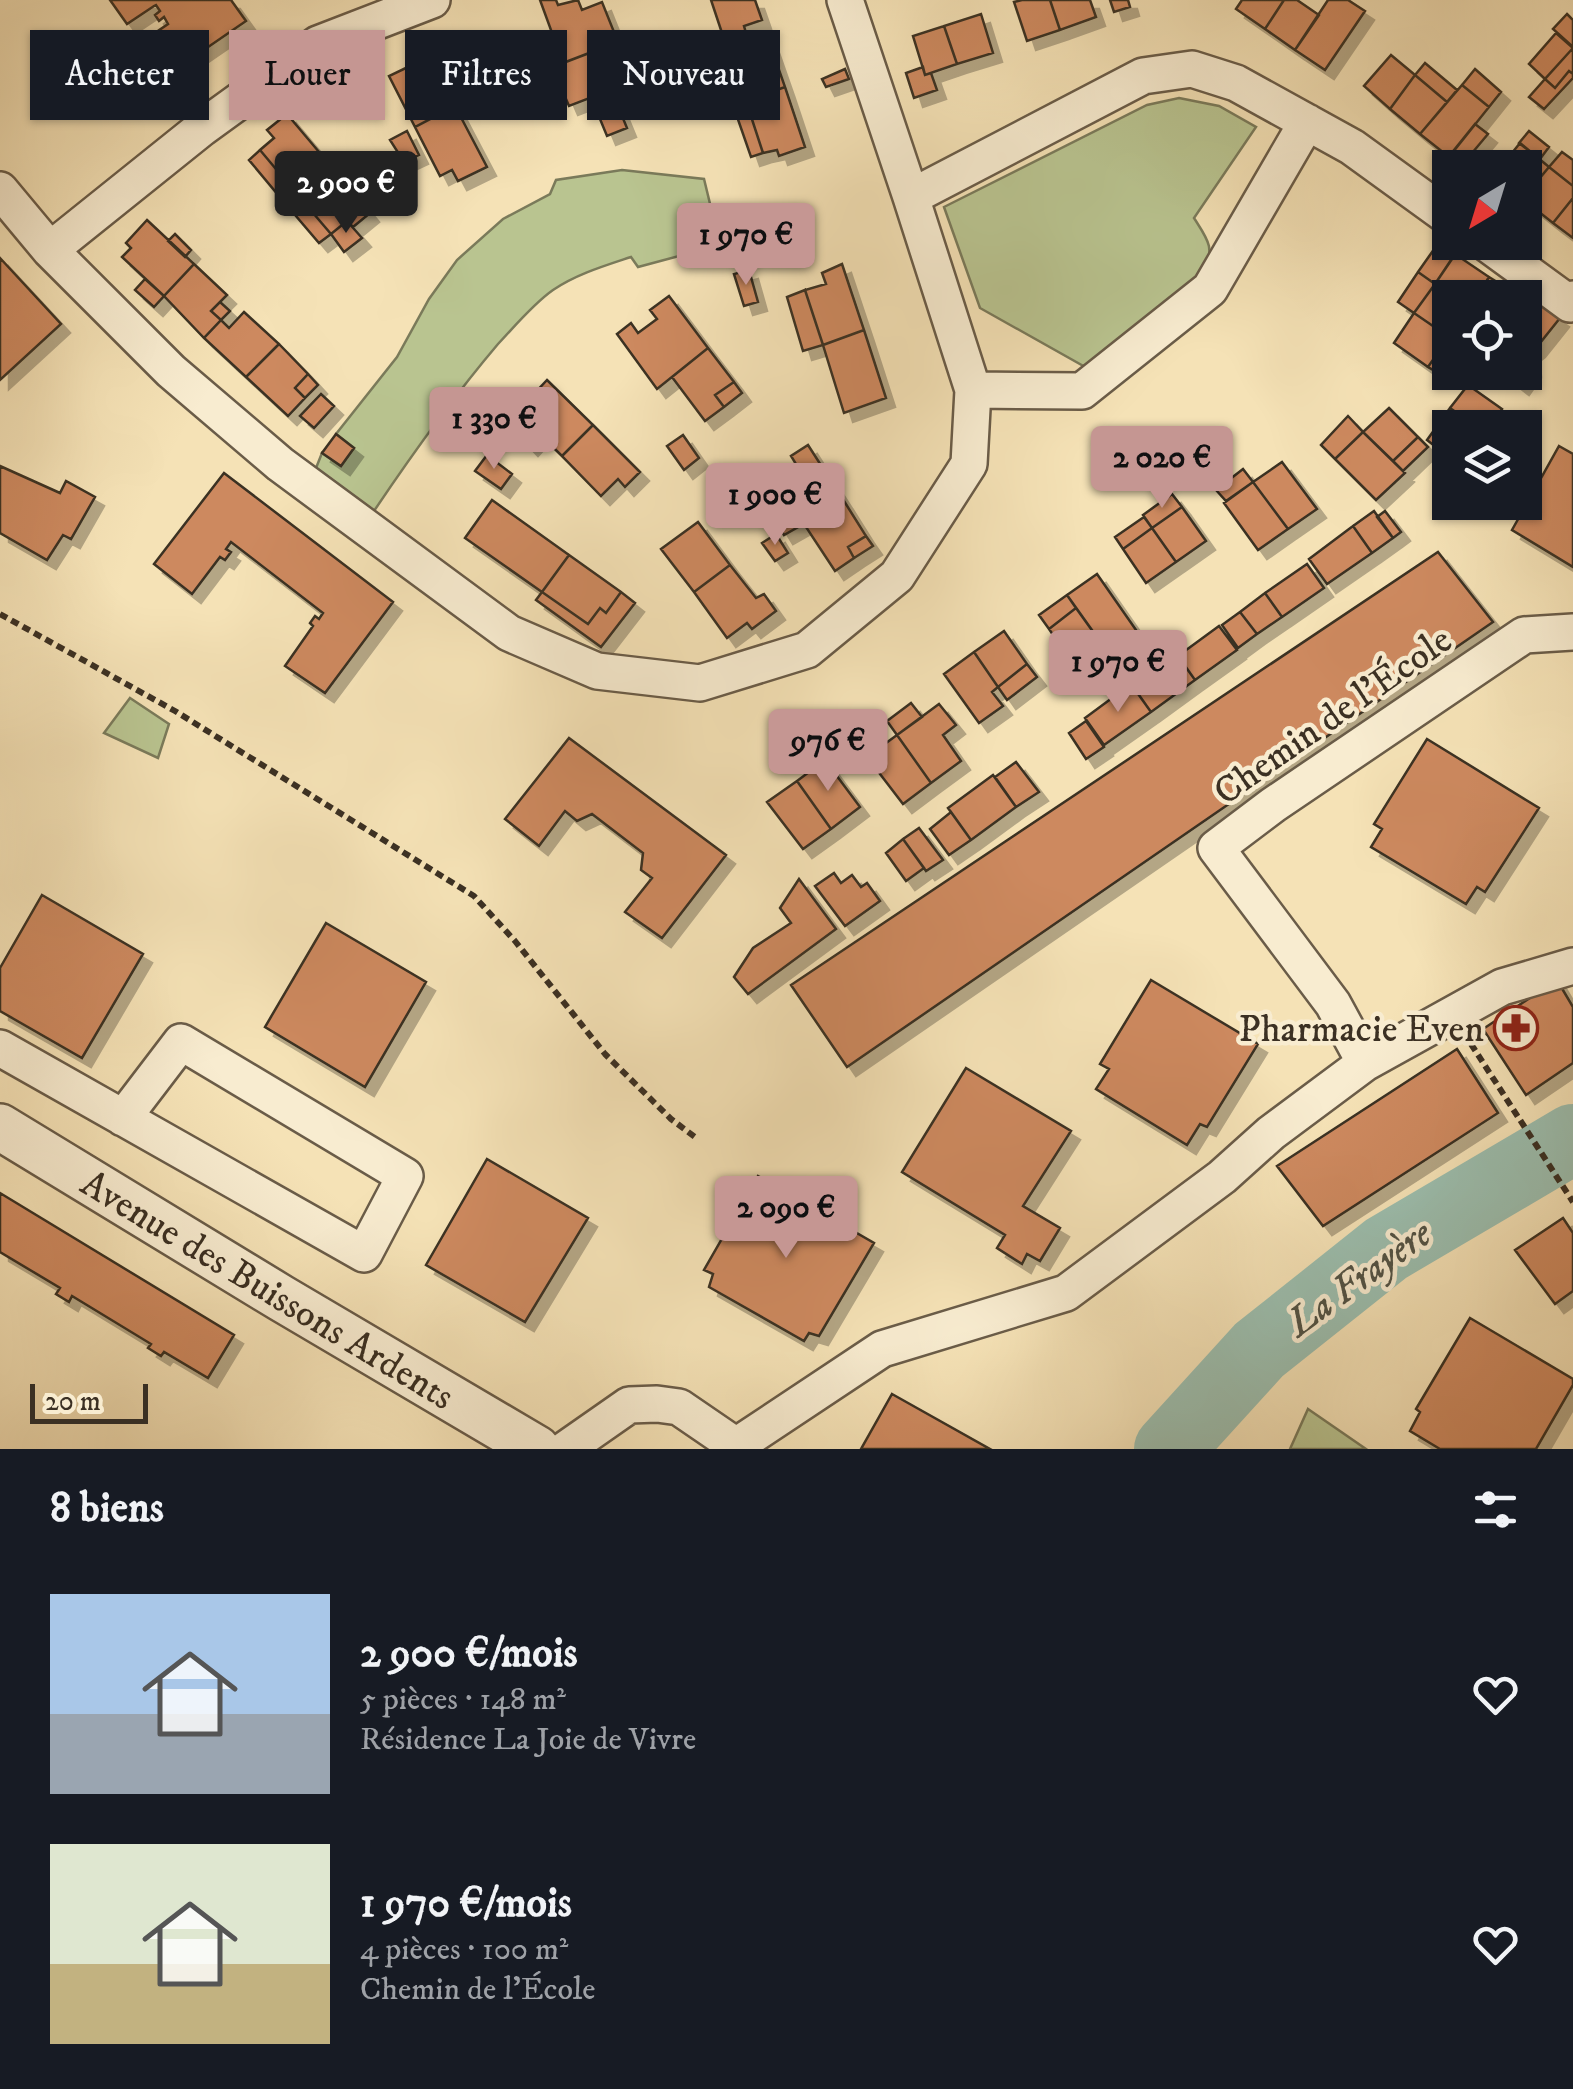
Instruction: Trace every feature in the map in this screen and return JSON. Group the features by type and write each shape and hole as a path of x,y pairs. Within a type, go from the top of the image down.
{"street":[{"path":"50,250 202,128 318,44 432,0"},
{"path":"0,190 50,250 171,371 280,464 508,634 596,671 700,683 807,650 897,576 969,464 973,390 844,0"},
{"path":"911,197 1144,76 1192,69 1236,83 1307,122 1352,148 1432,205"},
{"path":"973,390 1082,391 1210,289 1307,122"},
{"path":"1509,260 1570,304 1573,299"},
{"name":"Chemin de l'École","path":"1365,1063 1333,1004 1216,848 1524,634 1573,632"},
{"path":"566,1449 629,1406 657,1404 679,1407 736,1447 882,1350 1066,1292 1222,1178 1271,1133 1365,1063 1502,987 1573,966"},
{"path":"0,1048 123,1118 364,1254 405,1176 182,1042 123,1118"},
{"name":"Avenue des Buissons Ardents","path":"0,1128 537,1449"}],"path":[{"path":"0,614 175,711 474,896 606,1054 671,1120 695,1137"},
{"path":"1451,1014 1573,1202"}],"green space":[{"path":"1179,98 1219,106 1256,127 1194,218 1208,244 1204,272 1087,368 980,308 944,207 1147,105"},
{"path":"622,170 704,179 720,245 638,267 631,257 581,275 546,296 465,384 374,511 316,468 322,453 341,466 354,448 336,434 397,357 429,299 457,260 503,219 550,194 556,180"},
{"path":"130,698 169,724 158,758 104,733"},
{"path":"1308,1409 1366,1449 1290,1449"}],"building":[{"path":"110,0 231,0 246,21 209,46 209,30 159,30 168,24 164,17 159,21 155,15 160,11 156,5 127,24"},
{"path":"540,0 556,0 558,5 578,0 582,10 602,2 613,30 587,30 587,54 567,61 567,30 551,30"},
{"path":"711,0 755,0 762,20 744,26 745,30 721,30"},
{"path":"1050,0 1060,30 1027,41 1014,2"},
{"path":"1050,0 1090,0 1096,17 1060,30"},
{"path":"1110,0 1128,0 1130,7 1114,12"},
{"path":"1242,0 1284,0 1265,29 1236,9"},
{"path":"1284,0 1297,0 1319,15 1295,50 1265,29"},
{"path":"1328,0 1348,0 1365,11 1325,70 1295,50"},
{"path":"981,14 993,53 957,64 944,26"},
{"path":"1567,14 1573,20 1573,47 1553,29"},
{"path":"944,26 957,64 925,75 913,36"},
{"path":"1556,33 1573,48 1545,79 1529,64"},
{"path":"1573,48 1573,74 1569,71 1555,88 1545,79"},
{"path":"587,54 587,99 569,106 567,101 567,62"},
{"path":"1391,55 1415,75 1390,109 1364,86"},
{"path":"1425,63 1457,90 1447,102 1415,75"},
{"path":"923,67 925,75 931,73 937,90 914,98 906,73"},
{"path":"405,68 405,107 389,76"},
{"path":"845,69 849,79 826,87 822,79"},
{"path":"1475,69 1501,92 1489,107 1462,85"},
{"path":"1569,71 1573,78 1544,109 1529,97 1545,79 1555,88"},
{"path":"1415,75 1447,102 1420,134 1390,109"},
{"path":"1462,85 1489,107 1455,150 1440,150 1420,134"},
{"path":"785,87 805,147 779,156 777,150 763,153 752,120 780,120 780,89"},
{"path":"280,120 292,120 330,165 296,193 260,150 274,138 267,130"},
{"path":"428,120 462,120 487,167 458,181 452,170 440,176 415,127"},
{"path":"600,120 624,120 627,128 607,136"},
{"path":"738,120 752,120 763,153 751,157"},
{"path":"1475,124 1488,134 1475,150 1454,150"},
{"path":"407,131 419,155 404,162 390,140"},
{"path":"1529,131 1549,147 1542,156 1542,150 1528,150 1519,143"},
{"path":"260,150 296,193 284,202 249,160"},
{"path":"1562,152 1573,160 1573,186 1549,167"},
{"path":"330,165 370,213 353,227 347,221 331,234 296,193"},
{"path":"1549,167 1573,186 1573,198 1553,223 1542,214 1542,175"},
{"path":"296,193 331,234 319,243 284,202"},
{"path":"1573,198 1573,238 1553,223"},
{"path":"147,220 194,264 164,296 122,257 131,248 126,243"},
{"path":"347,221 362,238 344,252 331,234"},
{"path":"175,234 191,250 185,257 168,241"},
{"path":"1432,252 1432,260 1451,260 1438,280 1432,282 1418,272"},
{"path":"0,258 61,324 0,380"},
{"path":"1451,260 1464,260 1489,277 1487,280 1438,280"},
{"path":"194,264 227,295 211,311 221,320 204,338 164,296"},
{"path":"842,264 864,330 823,345 805,290 826,284 822,273"},
{"path":"749,270 758,302 744,306 734,274"},
{"path":"1418,272 1432,282 1432,288 1414,313 1398,302"},
{"path":"145,279 164,296 154,307 135,290"},
{"path":"1432,288 1432,325 1414,313"},
{"path":"805,290 823,345 803,351 787,297"},
{"path":"669,296 708,348 657,389 617,334 631,323 638,333 657,319 650,310"},
{"path":"220,302 230,311 221,320 211,311"},
{"path":"1542,306 1560,318 1542,340"},
{"path":"244,312 279,344 246,377 204,338 221,320 229,328"},
{"path":"1414,313 1432,325 1432,361 1428,367 1394,343"},
{"path":"864,330 886,398 844,413 823,345"},
{"path":"279,344 308,374 295,388 305,398 288,416 246,377"},
{"path":"708,348 734,382 715,395 724,407 705,421 672,377"},
{"path":"308,374 318,385 305,398 295,388"},
{"path":"547,380 593,425 562,456 523,418 539,401 533,395"},
{"path":"734,382 742,393 724,407 715,395"},
{"path":"1464,390 1475,390 1502,409 1453,410 1450,408"},
{"path":"321,394 334,406 314,428 300,416"},
{"path":"1389,408 1418,437 1393,461 1363,432"},
{"path":"1348,416 1363,432 1335,459 1321,445"},
{"path":"523,418 540,435 529,447 512,429"},
{"path":"593,425 640,472 625,487 618,479 601,496 562,456"},
{"path":"1363,432 1405,473 1376,500 1335,459"},
{"path":"336,434 354,448 341,466 322,453"},
{"path":"683,435 699,458 684,470 667,446"},
{"path":"1418,437 1428,447 1403,471 1393,461"},
{"path":"808,445 844,501 784,535 762,499 782,486 776,477 796,464 791,456"},
{"path":"1559,446 1573,454 1573,567 1512,530 1518,520 1542,520 1542,476"},
{"path":"487,455 512,474 501,489 475,471"},
{"path":"1282,462 1317,509 1288,529 1253,482"},
{"path":"0,466 60,493 66,481 95,497 71,539 63,535 47,560 0,533"},
{"path":"1243,469 1253,482 1226,501 1216,490"},
{"path":"224,473 393,602 325,693 285,666 313,626 310,623 315,616 319,619 323,613 231,542 226,549 231,552 225,560 220,557 192,594 154,564"},
{"path":"1253,482 1288,529 1258,550 1224,503"},
{"path":"1172,494 1182,507 1152,528 1143,515"},
{"path":"492,500 569,555 542,592 465,538"},
{"path":"844,501 866,536 848,547 854,558 835,571 804,524"},
{"path":"1182,507 1206,541 1176,562 1152,528"},
{"path":"1374,511 1393,538 1372,553 1353,526"},
{"path":"1385,511 1401,532 1393,538 1377,517"},
{"path":"1144,517 1152,528 1123,549 1115,537"},
{"path":"698,522 730,565 694,592 661,549"},
{"path":"1353,526 1372,553 1327,584 1309,559"},
{"path":"1152,528 1176,562 1146,583 1123,549"},
{"path":"776,534 788,553 775,561 762,543"},
{"path":"866,536 873,546 854,558 848,547"},
{"path":"1438,552 1493,622 847,1067 791,985"},
{"path":"569,555 621,592 606,613 600,608 588,624 542,592"},
{"path":"1307,564 1324,588 1282,617 1265,593"},
{"path":"730,565 756,598 764,594 776,611 752,629 747,623 727,638 694,592"},
{"path":"1097,574 1143,640 1114,661 1067,595"},
{"path":"542,592 588,624 600,608 606,613 621,592 635,603 601,647 536,600"},
{"path":"1265,593 1282,617 1257,634 1240,612"},
{"path":"1067,595 1076,608 1049,629 1039,615"},
{"path":"1076,608 1114,661 1085,682 1049,629"},
{"path":"1240,612 1257,634 1238,648 1222,625"},
{"path":"1219,626 1237,650 1195,680 1178,656"},
{"path":"1004,631 1027,664 998,687 974,652"},
{"path":"974,652 998,687 992,692 1003,706 979,723 944,674"},
{"path":"1178,656 1195,680 1151,712 1134,688"},
{"path":"1027,664 1037,677 1007,700 998,687"},
{"path":"1131,684 1151,712 1104,745 1085,718"},
{"path":"911,703 922,717 897,735 887,721"},
{"path":"939,704 956,725 943,735 961,761 931,783 897,735"},
{"path":"1086,721 1104,747 1086,759 1069,733"},
{"path":"897,735 931,783 903,804 867,757"},
{"path":"569,738 726,855 662,938 625,912 652,878 641,870 643,853 592,814 577,821 565,811 539,846 505,819"},
{"path":"1427,739 1539,808 1485,892 1477,887 1466,904 1371,847 1382,829 1374,824"},
{"path":"825,760 860,807 831,829 797,781"},
{"path":"1016,762 1039,792 1016,807 995,777"},
{"path":"993,775 1016,807 971,840 948,808"},
{"path":"797,781 831,829 803,849 767,802"},
{"path":"951,812 971,840 949,855 930,829"},
{"path":"919,828 943,860 926,871 903,839"},
{"path":"903,839 924,868 906,881 886,853"},
{"path":"834,873 841,883 852,875 861,887 867,883 880,901 845,926 815,886"},
{"path":"799,879 836,929 748,994 734,977 753,948 791,923 780,908"},
{"path":"42,895 143,954 82,1058 0,1011 0,968"},
{"path":"326,923 426,982 365,1087 265,1027"},
{"path":"1151,980 1258,1044 1207,1127 1200,1124 1187,1145 1096,1089 1109,1069 1100,1064"},
{"path":"1557,980 1573,1007 1573,1063 1526,1095 1483,1029"},
{"path":"1457,1049 1498,1113 1323,1226 1277,1166"},
{"path":"966,1068 1071,1131 1023,1206 1060,1228 1040,1261 1027,1254 1022,1264 997,1248 1005,1235 902,1172"},
{"path":"487,1159 588,1218 525,1322 426,1265"},
{"path":"758,1176 874,1243 819,1336 809,1333 804,1341 709,1287 713,1274 704,1270"},
{"path":"0,1193 234,1335 208,1378 164,1352 161,1356 148,1348 151,1344 72,1296 69,1302 56,1294 60,1288 0,1252"},
{"path":"1563,1218 1573,1233 1573,1291 1555,1304 1515,1250"},
{"path":"1470,1318 1573,1379 1536,1449 1440,1449 1410,1431 1420,1412 1416,1409"},
{"path":"892,1394 990,1449 861,1449"}],"waterway":[{"name":"La Frayère","path":"1169,1449 1259,1350 1386,1249 1573,1139"}],"place":[{"name":"Pharmacie Even","path":"1516,1028"}]}
